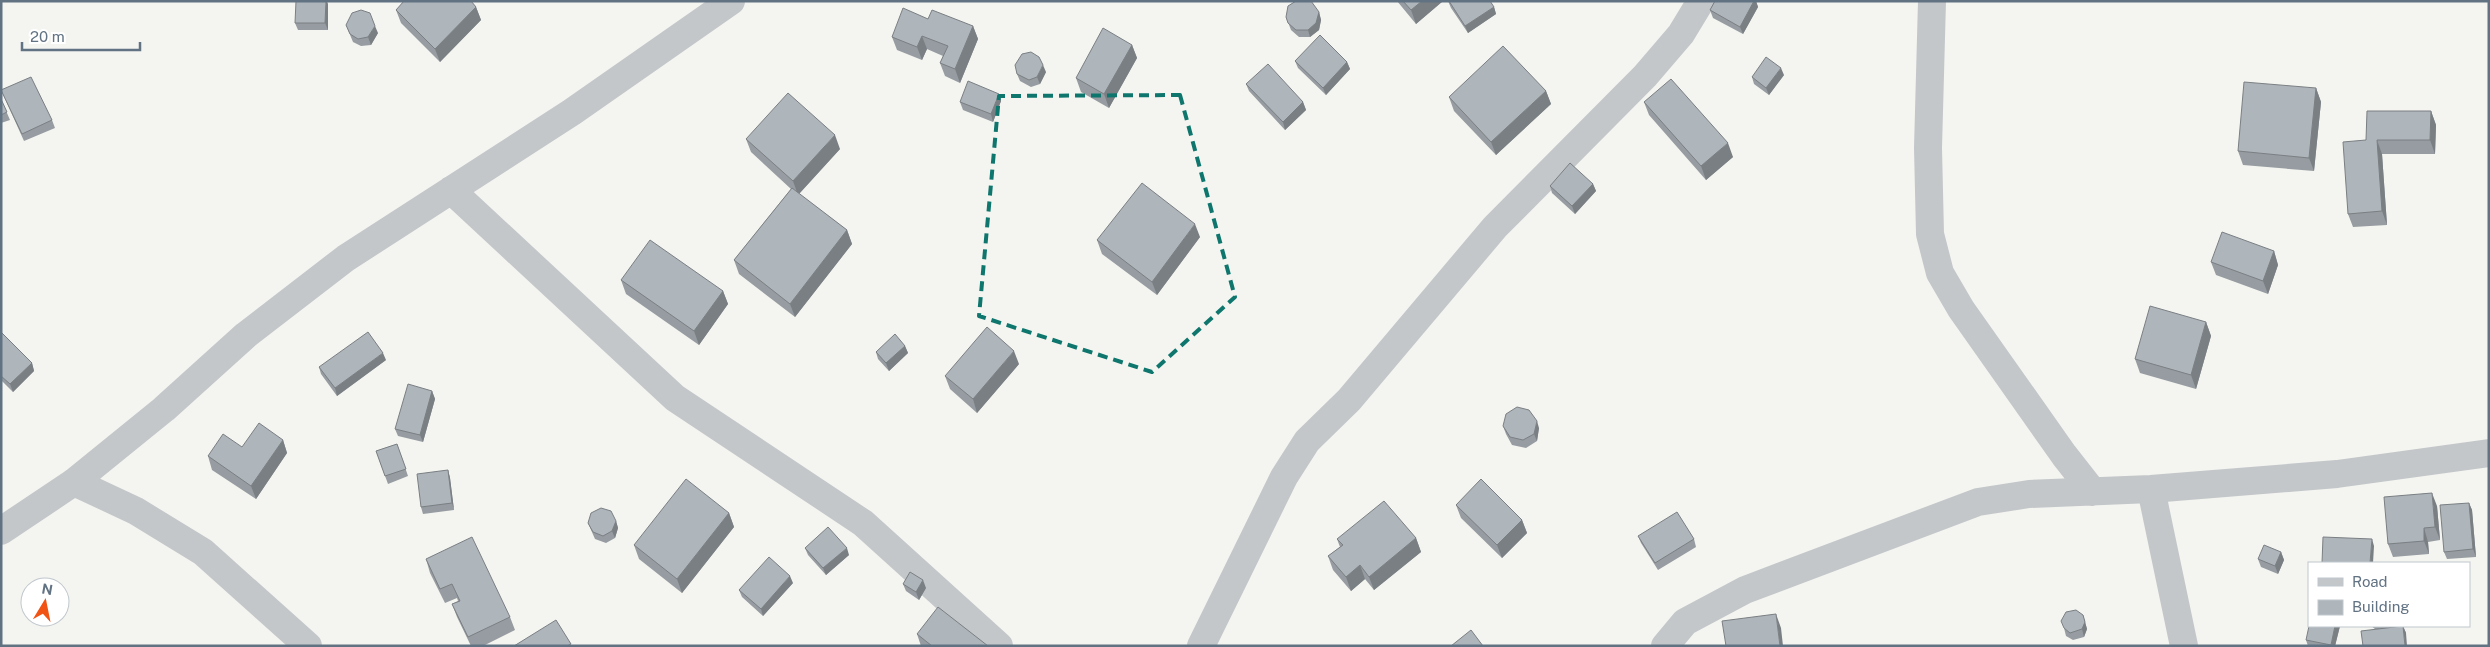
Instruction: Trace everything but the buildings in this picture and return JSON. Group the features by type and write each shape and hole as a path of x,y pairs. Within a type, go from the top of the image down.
{"street":[{"path":"1,531 74,482 164,408 246,335 346,258 572,112 731,1"},
{"path":"1201,646 1284,477 1307,441 1349,400 1495,227 1645,76 1681,34 1701,1"},
{"path":"1932,1 1928,148 1930,234 1940,273 1961,309 2064,455 2093,492"},
{"path":"451,190 675,398 864,523 999,646"},
{"path":"1665,646 1685,622 1745,590 1978,502 2029,494 2151,489 2337,474 2489,453"},
{"path":"74,482 136,511 203,552 308,646"},
{"path":"2151,489 2184,646"}],"highlighted area":[{"path":"1180,95 1235,297 1152,372 979,316 999,96"}]}
